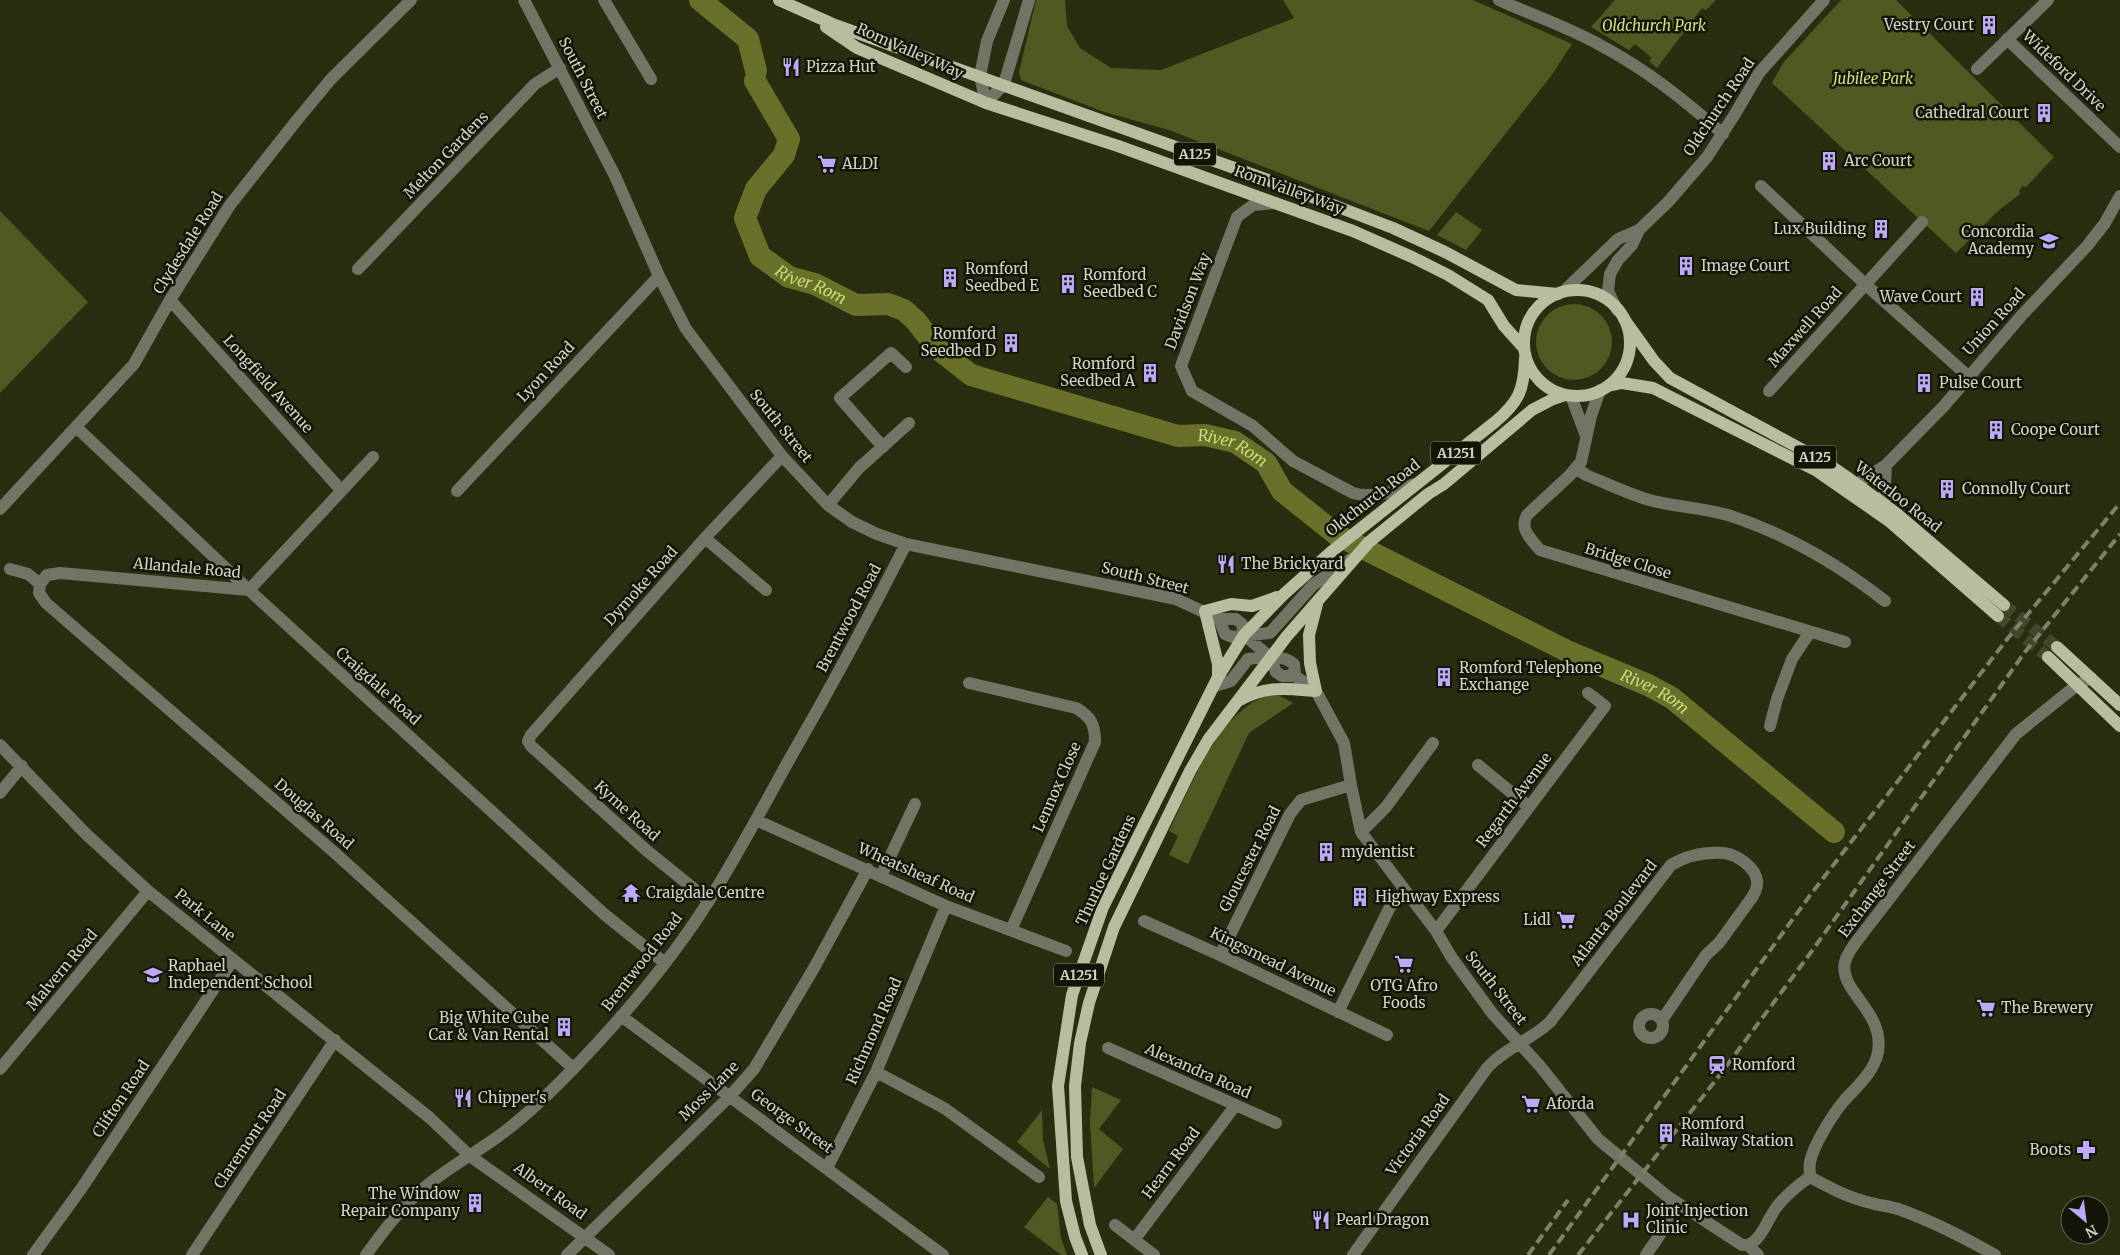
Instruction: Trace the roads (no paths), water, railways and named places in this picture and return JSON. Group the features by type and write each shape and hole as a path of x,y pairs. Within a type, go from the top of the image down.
{"main road":[{"name":"Rom Valley Way","path":"778,0 835,25 1004,84 1265,179 1393,228 1445,252 1516,290 1561,292"},
{"name":"Rom Valley Way","path":"798,9 857,48 986,102 1118,146 1353,231 1448,275 1488,300 1524,353"},
{"path":"1578,288 1596,292 1621,314 1630,343 1627,361 1621,372 1604,388 1592,394 1568,396 1549,389 1535,376 1524,353 1528,323 1537,308 1561,292 1578,288"},
{"name":"Waterloo Road","path":"1604,388 1622,383 1653,388 1817,471 1889,521 2001,610 1884,504 1857,484 1825,462 1670,378 1654,361 1621,314"},
{"name":"Oldchurch Road","path":"1244,635 1283,595 1338,546 1515,404 1522,387 1524,353"},
{"name":"Oldchurch Road","path":"1270,657 1369,542 1428,494 1444,484 1532,410 1553,399 1568,396"},
{"name":"A1251","path":"1205,612 1231,604 1252,606 1283,595"},
{"name":"A1251","path":"1236,702 1252,693 1277,688 1316,692 1310,663 1309,635 1318,600"},
{"path":"1205,612 1218,664 1217,682"},
{"name":"Thurloe Gardens","path":"1082,1255 1075,1237 1066,1201 1058,1086 1072,995 1103,907 1217,682 1244,635"},
{"path":"2056,647 2120,705"},
{"name":"Thurloe Gardens","path":"1101,1255 1090,1225 1077,1157 1075,1086 1080,1043 1089,1003 1114,928 1190,771 1208,740 1270,657"},
{"path":"2048,658 2120,726"}],"street":[{"name":"Clydesdale Road","path":"0,509 134,364 170,300 230,205 297,120 331,79 411,0"},
{"path":"604,0 651,79"},
{"name":"Rom Valley Way","path":"986,102 980,76 987,41 1004,0"},
{"path":"986,102 1004,84 1029,0"},
{"path":"1499,0 1599,44 1660,81 1723,134"},
{"name":"Oldchurch Road","path":"1561,292 1618,239 1639,230 1668,202 1696,170 1723,134 1759,73 1824,0"},
{"path":"1977,68 2048,0"},
{"name":"South Street","path":"526,1 622,191 659,276 686,329 782,456 828,505 852,522 877,534 906,544 1141,591 1176,600 1218,619 1236,619 1242,624 1244,635 1270,657 1276,672 1282,676 1295,676 1316,692 1344,742 1361,832 1436,931 1452,958 1492,1013 1540,1066 1598,1139 1667,1196 1742,1245 1748,1245 1758,1255"},
{"name":"Wideford Drive","path":"2007,39 2120,147"},
{"name":"Melton Gardens","path":"358,270 535,84 560,68"},
{"name":"Maxwell Road","path":"1761,186 1865,284 1968,376"},
{"name":"Union Road","path":"1857,484 1886,465 1943,407 2025,311 2087,246 2105,223 2120,196"},
{"name":"Davidson Way","path":"1276,203 1253,205 1237,217 1180,366 1192,391 1253,426 1293,461 1353,492 1361,495 1392,492 1417,484"},
{"name":"Maxwell Road","path":"1769,391 1922,222"},
{"name":"Oldchurch Road","path":"1621,314 1608,291 1610,274 1618,260 1632,246 1639,230"},
{"name":"Lyon Road","path":"457,491 659,276"},
{"name":"Longfield Avenue","path":"170,300 341,490"},
{"path":"883,447 840,398 891,353 906,367"},
{"name":"Bridge Close","path":"1604,388 1586,436 1581,462 1524,520 1524,529 1540,550 1845,642"},
{"path":"1568,396 1586,436"},
{"path":"828,505 859,468 909,423"},
{"name":"Craigdale Road","path":"76,428 249,590 604,914 664,963"},
{"name":"Dymoke Road","path":"528,741 531,735 705,538 782,456"},
{"name":"Allandale Road","path":"40,584 47,575 60,572 249,590 373,457"},
{"path":"1884,504 1886,465"},
{"path":"1576,468 1586,475 1653,501 1728,515 1781,535 1839,567 1885,601"},
{"path":"705,538 766,590"},
{"name":"Brentwood Road","path":"366,1255 384,1229 416,1195 448,1170 508,1129 574,1068 621,1016 664,963 709,901 756,820 864,628 906,544"},
{"path":"1244,635 1270,633 1312,586 1355,556"},
{"path":"10,569 28,574 40,584"},
{"name":"Douglas Road","path":"40,584 39,593 46,603 335,853 574,1068"},
{"path":"1770,726 1792,659 1810,632"},
{"path":"1217,682 1231,681 1248,659 1270,657"},
{"name":"Exchange Street","path":"1810,1177 1810,1162 1820,1138 1842,1103 1875,1064 1878,1052 1879,1032 1875,1022 1851,988 1845,974 1844,967 1847,956 2011,741 2031,721 2077,685 2092,678"},
{"name":"Lennox Close","path":"969,683 1076,708 1088,715 1095,730 1095,742 1011,930"},
{"name":"Regarth Avenue","path":"1436,931 1605,706 1588,693"},
{"name":"Kyme Road","path":"528,741 531,746 646,850 709,901"},
{"path":"1361,832 1386,807 1433,743"},
{"name":"Park Lane","path":"0,745 86,834 148,891 336,1040 430,1118 470,1156"},
{"path":"1478,765 1529,808"},
{"path":"0,793 22,766"},
{"name":"Gloucester Road","path":"1220,954 1290,814 1301,800 1351,785"},
{"path":"881,876 915,804"},
{"name":"Wheatsheaf Road","path":"756,820 868,869 946,906 1066,951"},
{"name":"Atlanta Boulevard","path":"1518,1043 1537,1033 1550,1022 1671,865 1690,856 1725,853 1738,858 1755,874 1757,888 1719,943 1699,964 1662,1020"},
{"name":"Moss Lane","path":"567,1255 730,1096 754,1069 814,968 868,869"},
{"name":"Malvern Road","path":"0,1069 148,891"},
{"path":"1338,1012 1390,907 1405,892"},
{"name":"Richmond Road","path":"827,1168 876,1072 946,906"},
{"name":"Kingsmead Avenue","path":"1144,921 1220,954 1387,1035"},
{"name":"Clifton Road","path":"33,1255 81,1189 233,960"},
{"name":"George Street","path":"621,1016 942,1255"},
{"name":"Claremont Road","path":"192,1255 336,1040"},
{"name":"Victoria Road","path":"1353,1255 1487,1068 1518,1043"},
{"name":"Alexandra Road","path":"1108,1048 1234,1106 1276,1123"},
{"path":"876,1072 944,1108 1040,1177"},
{"name":"Hearn Road","path":"1134,1240 1234,1106"},
{"name":"Albert Road","path":"470,1156 609,1255"},
{"path":"1748,1245 1756,1240 1776,1207 1798,1185 1810,1177 1839,1193 1871,1204 1898,1209 1921,1217 1963,1236 1995,1255"},
{"path":"1646,1255 1669,1219 1670,1208 1667,1196"},
{"path":"1115,1225 1154,1255"}],"waterway":[{"name":"River Rom","path":"700,0 748,39 756,71"},
{"name":"River Rom","path":"755,81 789,139 784,155 756,189 745,218 760,256 789,277 815,284 856,305 888,304 904,310 916,321 937,348 971,375 1178,436 1205,435 1235,442 1266,463 1282,491 1337,535 1569,652 1648,685 1672,698 1834,832"}],"tunnel":[{"path":"2004,605 2057,647"},
{"path":"1998,616 2048,657"}],"railway":[{"path":"1549,1255 1811,894 2008,638 2120,503"},
{"path":"1578,1255 1719,1076 1809,955 2025,652 2120,534"},
{"path":"1528,1255 1568,1200"}],"place":[{"name":"Vestry Court","path":"1989,25"},
{"name":"Pizza Hut","path":"791,67"},
{"name":"Cathedral Court","path":"2044,113"},
{"name":"Arc Court","path":"1829,161"},
{"name":"ALDI","path":"827,164"},
{"name":"Lux Building","path":"1881,229"},
{"name":"Concordia Academy","path":"2049,241"},
{"name":"Image Court","path":"1686,266"},
{"name":"Romford Seedbed E","path":"950,278"},
{"name":"Romford Seedbed C","path":"1068,284"},
{"name":"Wave Court","path":"1977,297"},
{"name":"Romford Seedbed D","path":"1011,343"},
{"name":"Romford Seedbed A","path":"1150,373"},
{"name":"Pulse Court","path":"1924,383"},
{"name":"Coope Court","path":"1996,430"},
{"name":"Connolly Court","path":"1947,489"},
{"name":"The Brickyard","path":"1226,564"},
{"name":"Romford Telephone Exchange","path":"1444,677"},
{"name":"mydentist","path":"1326,852"},
{"name":"Craigdale Centre","path":"631,893"},
{"name":"Highway Express","path":"1360,897"},
{"name":"Lidl","path":"1566,920"},
{"name":"OTG Afro Foods","path":"1404,964"},
{"name":"Raphael Independent School","path":"153,975"},
{"name":"The Brewery","path":"1986,1008"},
{"name":"Big White Cube Car & Van Rental","path":"564,1027"},
{"name":"Romford","path":"1717,1065"},
{"name":"Chipper's","path":"463,1098"},
{"name":"Aforda","path":"1531,1104"},
{"name":"Romford Railway Station","path":"1666,1133"},
{"name":"Boots","path":"2086,1150"},
{"name":"The Window Repair Company","path":"475,1203"},
{"name":"Pearl Dragon","path":"1321,1220"},
{"name":"Joint Injection Clinic","path":"1631,1220"}],"park label":[{"name":"Oldchurch Park","path":"1654,26"},
{"name":"Jubilee Park","path":"1873,79"}]}
